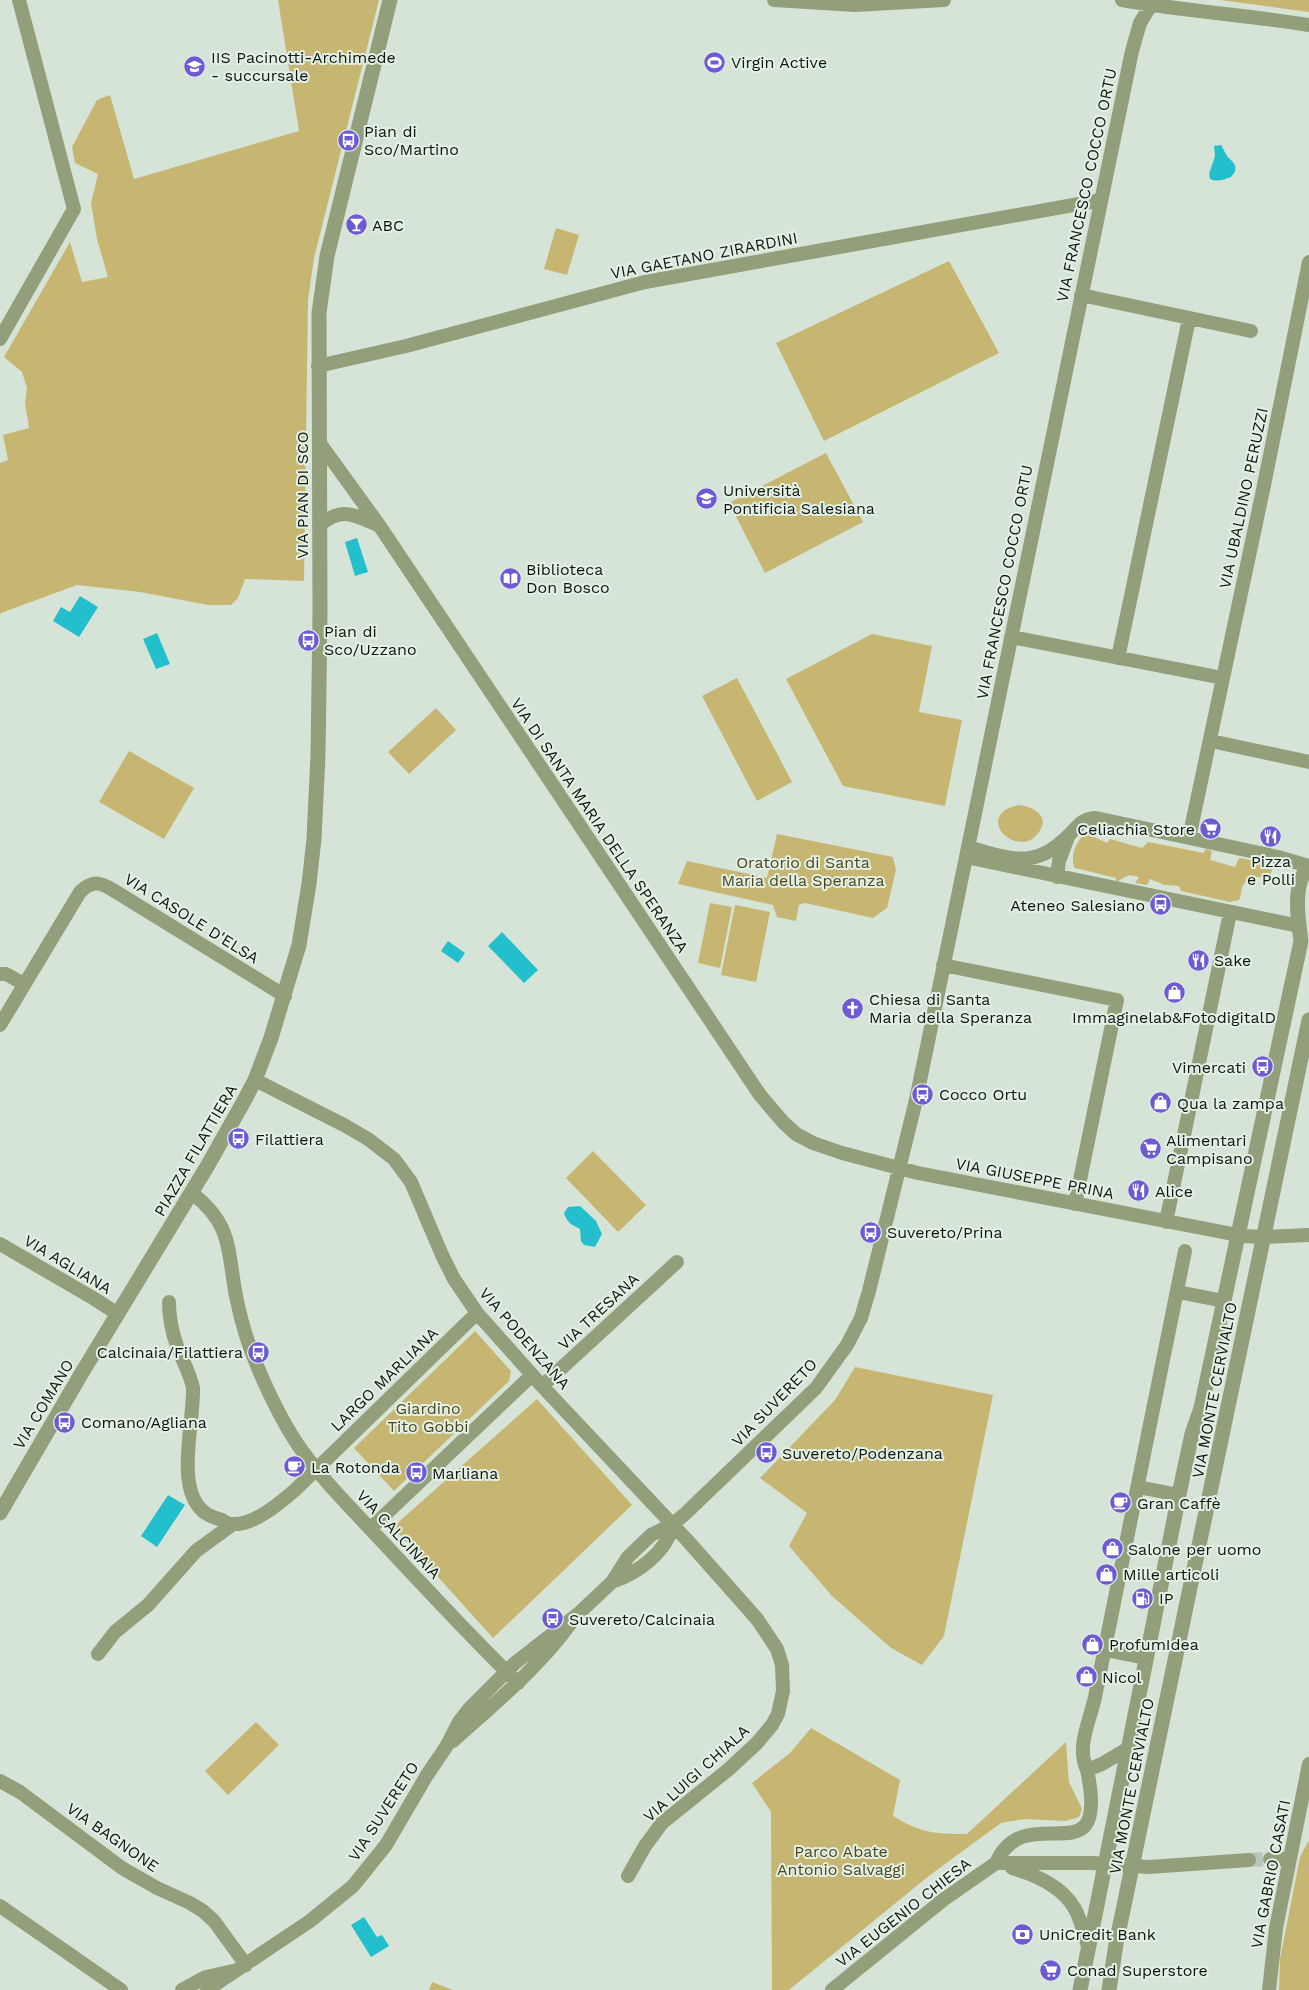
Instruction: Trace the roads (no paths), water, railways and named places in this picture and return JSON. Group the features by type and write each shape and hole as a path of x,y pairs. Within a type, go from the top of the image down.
{"street":[{"path":"0,339 74,209 19,0"},
{"name":"VIA PIAN DI SCO","path":"285,996 304,920 314,839 319,707 320,606 319,313 327,256 390,0"},
{"path":"774,0 855,5 944,0"},
{"path":"1122,0 1309,25"},
{"name":"VIA FRANCESCO COCCO ORTU","path":"898,1168 914,1107 1134,46 1140,23 1152,3"},
{"name":"VIA GAETANO ZIRARDINI","path":"318,366 414,344 646,282 1101,200"},
{"name":"VIA UBALDINO PERUZZI","path":"1190,838 1306,285 1309,262"},
{"path":"1082,295 1251,331"},
{"path":"1118,658 1189,319"},
{"name":"VIA DI SANTA MARIA DELLA SPERANZA","path":"319,442 378,525 748,1077 775,1114 796,1134 813,1143 898,1168"},
{"path":"319,526 333,515 344,514 356,516 378,525"},
{"path":"1012,636 1223,678"},
{"path":"1211,741 1309,762"},
{"path":"967,852 1031,858 1044,854 1068,836 1083,821 1096,818 1290,859 1309,866"},
{"path":"1057,877 1059,861 1068,836"},
{"path":"967,852 1057,877 1304,927"},
{"name":"VIA MONTE CERVIALTO","path":"1080,1990 1179,1495 1192,1434 1201,1408 1304,927 1298,887 1302,874 1309,866"},
{"name":"VIA CASOLE D'ELSA","path":"24,984 80,892 90,884 103,884 285,996"},
{"path":"1166,1222 1230,913"},
{"path":"943,965 1117,1000 1075,1204"},
{"path":"0,974 6,974 24,984 0,1025"},
{"name":"PIAZZA FILATTIERA","path":"118,1314 192,1193 255,1080 285,996"},
{"name":"VIA MONTE CERVIALTO","path":"1109,1990 1132,1867 1309,1020"},
{"name":"VIA PODENZANA","path":"255,1080 344,1125 372,1142 394,1159 411,1182 454,1279 477,1313 542,1386 673,1524"},
{"name":"VIA GIUSEPPE PRINA","path":"898,1168 1238,1235 1263,1238 1309,1236"},
{"name":"VIA SUVERETO","path":"207,1990 220,1985 242,1967 326,1909 360,1879 386,1845 455,1729 469,1709 543,1639 578,1614 612,1582 629,1576 641,1567 667,1542 673,1524 808,1397 843,1352 861,1318 869,1292 898,1168"},
{"name":"VIA CALCINAIA","path":"192,1193 213,1211 224,1231 229,1246 239,1309 255,1360 282,1418 298,1444 316,1470 370,1529 448,1613 518,1683"},
{"name":"VIA AGLIANA","path":"0,1244 118,1314"},
{"path":"1127,1749 1102,1764 1087,1770 1084,1762 1083,1745 1105,1650 1185,1250"},
{"name":"VIA TRESANA","path":"542,1386 677,1262"},
{"name":"VIA MONTE CERVIALTO","path":"1178,1292 1224,1301"},
{"path":"169,1302 170,1318 177,1346 193,1388 188,1466 190,1489 196,1504 205,1513 233,1524"},
{"name":"LARGO MARLIANA","path":"233,1524 256,1518 270,1510 316,1470 477,1313"},
{"name":"VIA COMANO","path":"0,1513 118,1314"},
{"path":"370,1529 532,1375"},
{"name":"VIA MONTE CERVIALTO","path":"1138,1487 1179,1495"},
{"path":"98,1654 115,1632 148,1606 196,1551 233,1524"},
{"name":"VIA LUIGI CHIALA","path":"628,1876 645,1846 662,1823 729,1768 765,1734 778,1714 783,1691 782,1665 770,1636 673,1524"},
{"name":"VIA SUVERETO","path":"446,1747 518,1683 544,1657 578,1614"},
{"path":"1105,1650 1146,1658"},
{"name":"VIA GABRIO CASATI","path":"1269,1990 1276,1928 1309,1764"},
{"name":"VIA EUGENIO CHIESA","path":"832,1990 943,1900 996,1863 1004,1848 1021,1837 1035,1834 1075,1832 1086,1826 1091,1816 1093,1804 1087,1770"},
{"name":"VIA BAGNONE","path":"0,1781 20,1792 131,1874 203,1911 214,1922 242,1967"},
{"path":"1270,1859 1289,1859"},
{"path":"996,1863 1132,1867 1249,1860"},
{"path":"996,1863 1037,1876 1060,1892 1075,1910 1088,1946"},
{"path":"0,1906 121,1990"},
{"path":"182,1990 206,1976 242,1967"}],"water":[{"path":"1221,145 1236,168 1231,177 1213,180 1210,179 1209,174 1215,156 1214,146"},
{"path":"357,538 368,572 355,576 345,542"},
{"path":"80,596 98,607 79,637 53,621 61,607 70,612"},
{"path":"157,633 170,664 156,669 143,639"},
{"path":"502,932 538,970 524,983 488,946"},
{"path":"448,941 465,953 458,963 441,951"},
{"path":"580,1206 596,1221 602,1234 595,1247 584,1245 581,1241 580,1229 566,1219 564,1213 568,1207"},
{"path":"168,1495 185,1505 157,1547 141,1536"},
{"path":"364,1917 377,1937 382,1935 389,1946 371,1957 351,1925"}],"tunnel":[{"path":"1249,1860 1270,1859"}],"place":[{"name":"Virgin Active","path":"715,62"},
{"name":"IIS Pacinotti-Archimede - succursale","path":"195,66"},
{"name":"Pian di Sco/Martino","path":"348,140"},
{"name":"ABC","path":"356,225"},
{"name":"Università Pontificia Salesiana","path":"707,499"},
{"name":"Biblioteca Don Bosco","path":"510,578"},
{"name":"Pian di Sco/Uzzano","path":"308,640"},
{"name":"Celiachia Store","path":"1211,829"},
{"name":"Pizza e Polli","path":"1271,837"},
{"name":"Ateneo Salesiano","path":"1161,905"},
{"name":"Sake","path":"1198,960"},
{"name":"Immaginelab&FotodigitalD","path":"1174,993"},
{"name":"Chiesa di Santa Maria della Speranza","path":"853,1008"},
{"name":"Vimercati","path":"1262,1067"},
{"name":"Cocco Ortu","path":"923,1094"},
{"name":"Qua la zampa","path":"1161,1103"},
{"name":"Filattiera","path":"239,1139"},
{"name":"Alimentari Campisano","path":"1150,1149"},
{"name":"Alice","path":"1139,1191"},
{"name":"Suvereto/Prina","path":"871,1232"},
{"name":"Calcinaia/Filattiera","path":"259,1352"},
{"name":"Comano/Agliana","path":"65,1422"},
{"name":"Suvereto/Podenzana","path":"766,1453"},
{"name":"La Rotonda","path":"295,1467"},
{"name":"Marliana","path":"416,1473"},
{"name":"Gran Caffè","path":"1121,1503"},
{"name":"Salone per uomo","path":"1112,1549"},
{"name":"Mille articoli","path":"1107,1574"},
{"name":"IP","path":"1143,1598"},
{"name":"Suvereto/Calcinaia","path":"553,1619"},
{"name":"ProfumIdea","path":"1093,1644"},
{"name":"Nicol","path":"1086,1677"},
{"name":"UniCredit Bank","path":"1023,1934"},
{"name":"Conad Superstore","path":"1051,1970"}],"park label":[{"name":"Oratorio di Santa Maria della Speranza","path":"803,871"},
{"name":"Giardino Tito Gobbi","path":"428,1417"},
{"name":"Parco Abate Antonio Salvaggi","path":"841,1860"}]}
